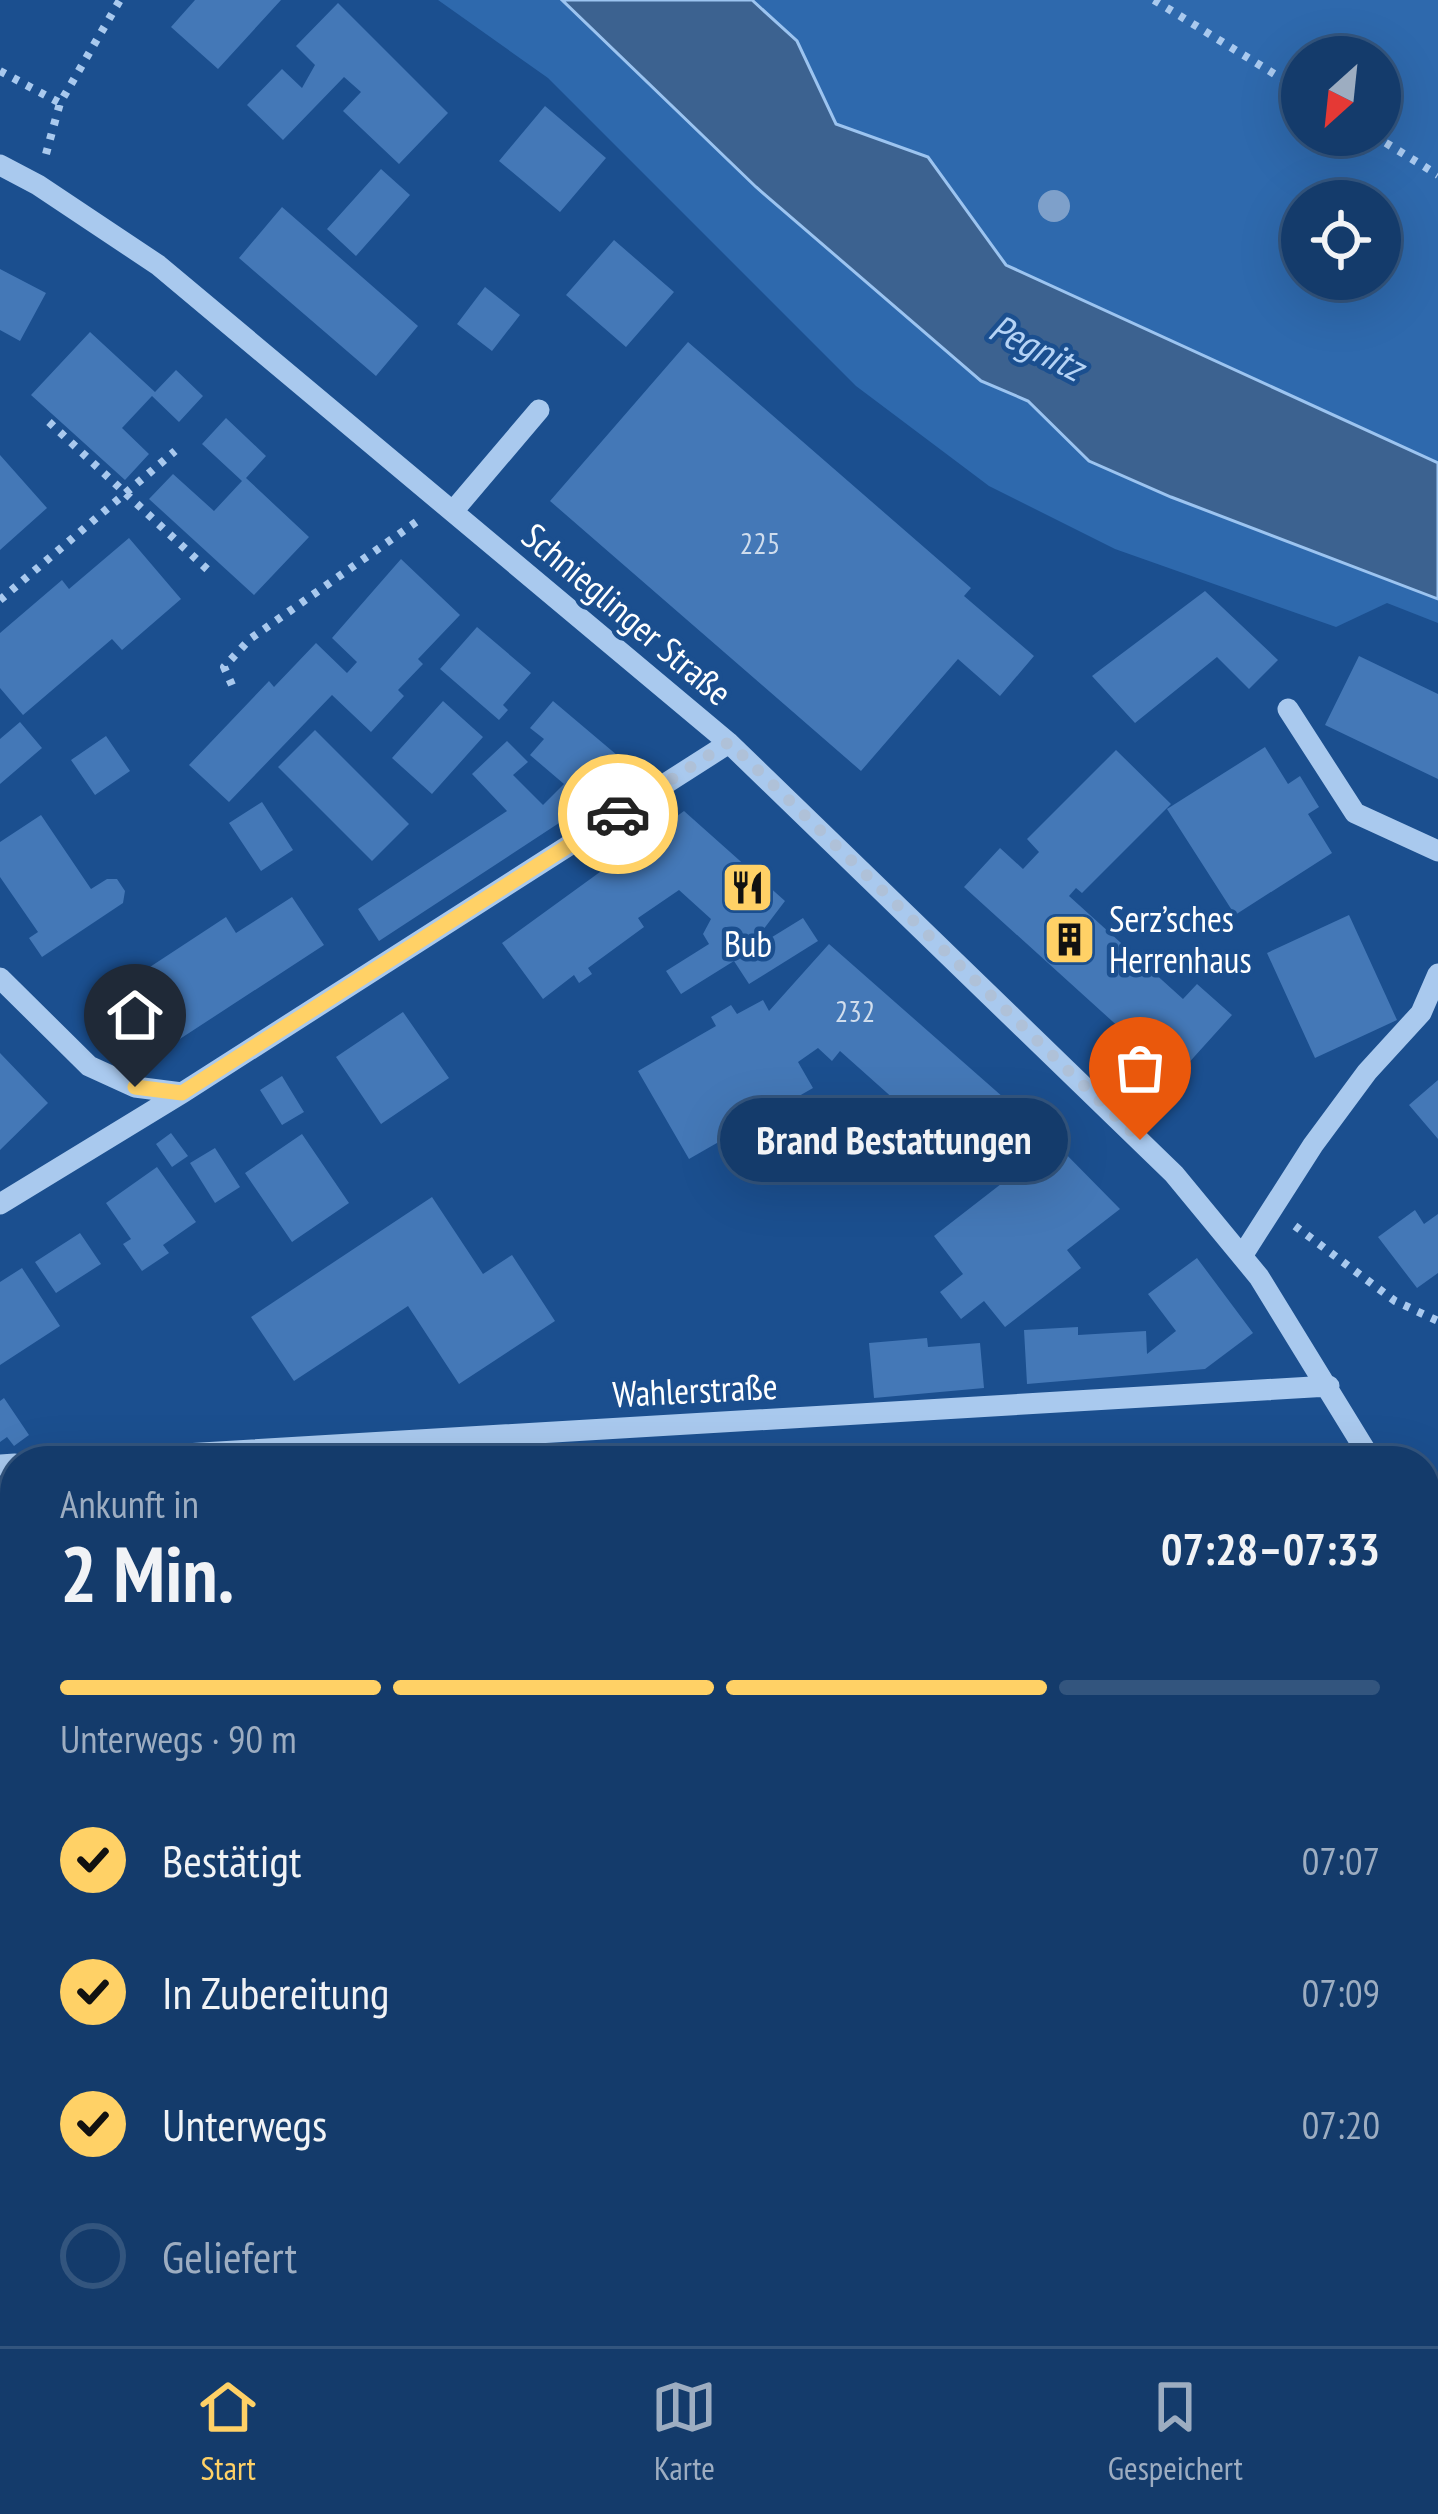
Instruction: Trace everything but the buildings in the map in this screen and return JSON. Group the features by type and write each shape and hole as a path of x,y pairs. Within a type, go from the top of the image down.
{"street":[{"name":"Schnieglinger Straße","path":"0,165 158,265 729,742 1174,1174 1242,1256 1363,1446"},
{"path":"449,506 539,410"},
{"path":"1288,709 1355,813 1438,851"},
{"path":"0,1204 182,1093 729,742"},
{"path":"1242,1256 1313,1144 1367,1072 1421,1013 1438,974"},
{"path":"0,978 88,1066 135,1087 182,1093"},
{"name":"Wahlerstraße","path":"318,1446 1328,1386"}],"path":[{"path":"38,185 60,103 120,0"},
{"path":"1154,0 1281,78"},
{"path":"0,71 60,103"},
{"path":"1401,152 1438,175"},
{"path":"49,422 209,571"},
{"path":"0,600 175,451"},
{"path":"232,685 224,667 250,639 449,506"},
{"path":"1271,1212 1316,1238 1395,1301 1438,1321"}],"shaded area":[{"path":"438,0 1438,0 1438,623 1387,603 1336,627 1115,549 989,486 856,386 548,78"}],"water":[{"name":"Pegnitz","path":"562,0 752,0 797,41 836,124 928,157 1006,265 1438,463 1438,599 1089,461 1028,401 981,381 756,187"}],"way so far":[{"path":"618,814 729,742 1140,1140"}],"place":[{"name":"Bub","path":"748,888"},
{"name":"Serz’sches Herrenhaus","path":"1070,940"},
{"name":"Brand Bestattungen","path":"1140,1140"}],"route":[{"path":"135,1087 182,1093 618,814"}]}
